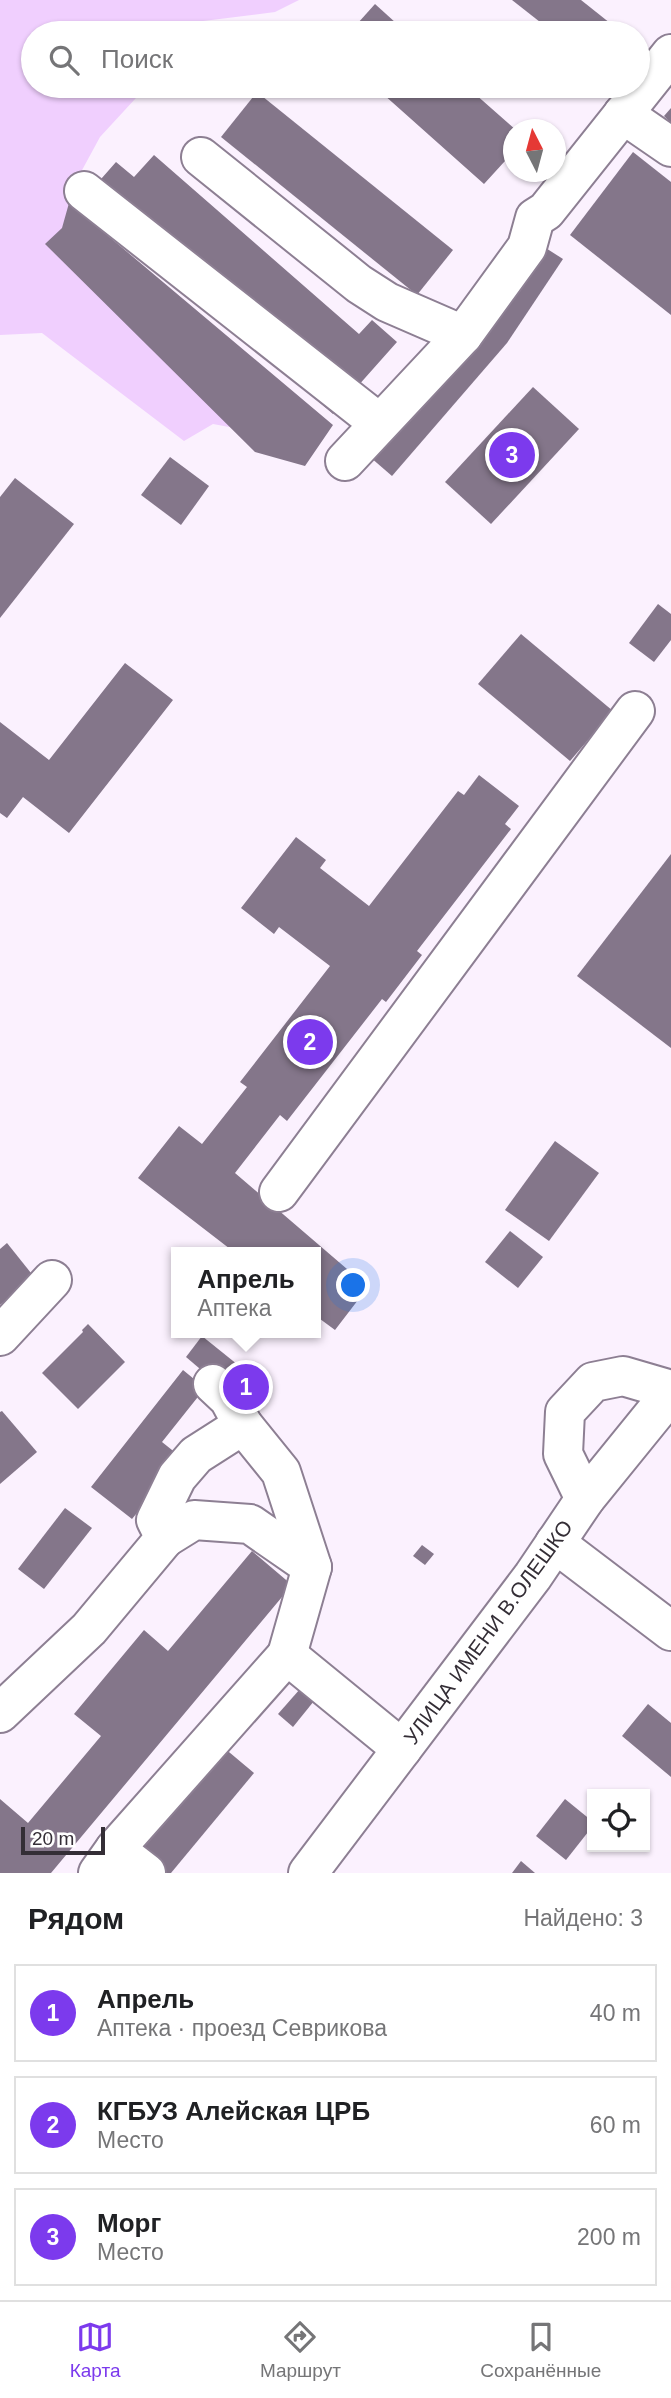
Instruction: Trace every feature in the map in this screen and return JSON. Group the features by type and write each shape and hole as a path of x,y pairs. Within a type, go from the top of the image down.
{"street":[{"path":"650,80 671,54"},
{"path":"345,461 463,335 527,247 535,218 546,211 636,98"},
{"path":"623,114 671,147"},
{"path":"201,157 359,284 387,302 463,335"},
{"path":"84,191 379,424"},
{"path":"279,1192 635,711"},
{"path":"0,1336 52,1279"},
{"path":"584,1499 563,1454 565,1412 593,1382 623,1376 671,1391"},
{"path":"146,1873 107,1861 287,1655 312,1567 281,1472 243,1425 229,1399 213,1384"},
{"name":"УЛИЦА ИМЕНИ В.ОЛЕШКО","path":"308,1873 533,1576 584,1499 671,1391"},
{"path":"164,1538 156,1520 177,1477 196,1455 243,1425"},
{"path":"0,1713 89,1629 164,1538 194,1520 250,1524 312,1567"},
{"path":"555,1543 671,1631"},
{"path":"287,1655 402,1749"}],"shaded area":[{"path":"0,0 299,0 275,12 203,21 21,21 21,98 136,98 100,137 68,196 70,241 261,433 213,424 184,441 42,333 0,335"}],"building":[{"path":"512,0 581,0 607,21 539,21"},
{"path":"375,4 394,21 360,21"},
{"path":"252,98 264,98 453,250 417,295 221,137"},
{"path":"387,98 480,98 504,119 503,163 484,184"},
{"path":"671,108 671,123 664,116"},
{"path":"633,152 671,182 671,315 570,235"},
{"path":"154,155 359,334 372,320 397,342 333,414 303,388 312,377 94,187 116,162 134,177"},
{"path":"69,203 333,425 305,466 255,452 45,244 62,228"},
{"path":"541,245 563,259 507,343 392,476 370,457"},
{"path":"533,387 579,429 491,524 445,482"},
{"path":"170,457 209,486 181,525 141,495"},
{"path":"15,478 74,524 0,618 0,497"},
{"path":"658,604 671,614 671,640 654,662 629,643"},
{"path":"521,634 613,711 570,761 478,684"},
{"path":"125,663 173,700 69,833 23,797 7,818 0,813 0,722 49,760"},
{"path":"479,775 519,806 505,824 511,829 417,951 422,955 386,1002 382,999 287,1121 280,1115 235,1173 368,1287 335,1330 321,1320 321,1247 228,1247 138,1178 179,1126 202,1144 247,1087 240,1082 330,966 279,927 274,934 241,908 296,837 326,860 320,868 369,906 458,791 464,795"},
{"path":"671,854 671,1048 577,976"},
{"path":"555,1141 599,1173 549,1241 505,1210"},
{"path":"510,1231 543,1257 518,1288 485,1262"},
{"path":"7,1243 35,1278 0,1305 0,1249"},
{"path":"88,1324 125,1362 78,1409 42,1373"},
{"path":"200,1338 204,1338 258,1381 240,1403 186,1357"},
{"path":"183,1370 205,1388 162,1442 182,1458 132,1519 91,1487"},
{"path":"2,1411 37,1452 0,1484 0,1412"},
{"path":"65,1508 92,1528 44,1589 18,1569"},
{"path":"422,1545 434,1554 425,1565 413,1556"},
{"path":"252,1551 292,1585 51,1873 0,1873 0,1799 28,1823 101,1736 74,1714 144,1630 168,1651"},
{"path":"300,1689 314,1701 293,1727 278,1714"},
{"path":"648,1704 671,1723 671,1777 622,1736"},
{"path":"223,1747 254,1773 171,1873 163,1873 136,1851"},
{"path":"565,1799 587,1817 587,1833 566,1860 536,1836"},
{"path":"521,1861 535,1873 512,1873"}],"place":[{"name":"Морг","path":"512,455"},
{"name":"КГБУЗ Алейская ЦРБ","path":"310,1042"},
{"name":"Апрель","path":"246,1387"}]}
